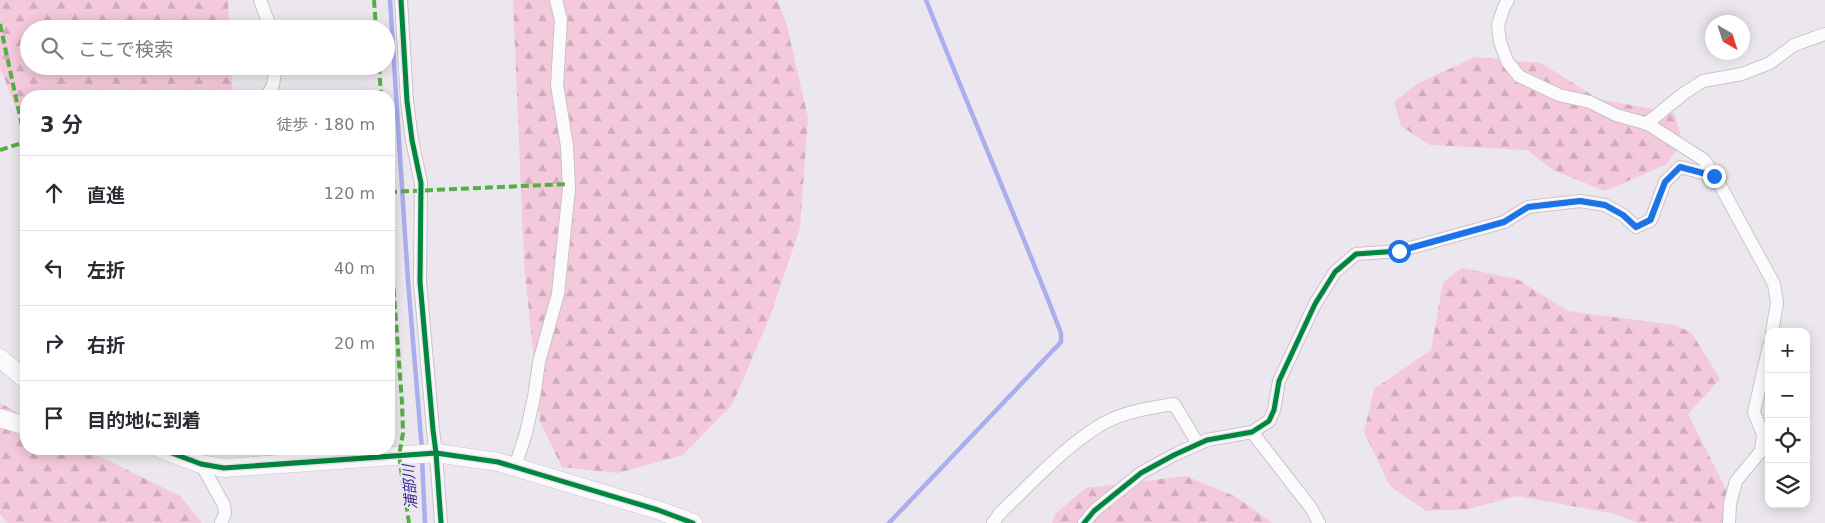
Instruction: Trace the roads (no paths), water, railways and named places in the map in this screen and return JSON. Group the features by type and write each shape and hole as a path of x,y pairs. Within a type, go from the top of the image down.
{"street":[{"path":"260,0 267,20"},
{"path":"401,0 407,101 412,140 422,183 420,282 436,453 440,523"},
{"path":"515,467 534,397 539,362 558,294 569,189 566,146 558,85 561,20 556,0"},
{"path":"1508,0 1498,25 1500,42 1507,61 1519,76 1559,94 1590,102 1616,115 1646,124 1704,160 1774,284 1777,303 1773,328"},
{"path":"1646,124 1683,94 1703,81 1742,74 1770,63 1794,45 1825,34"},
{"path":"270,90 273,86 275,75"},
{"path":"1084,523 1094,511 1141,473 1207,440 1252,432 1269,421 1274,410 1279,381 1315,304 1335,272 1356,254 1399,251 1504,222 1528,207 1580,201 1605,205 1623,215 1636,227 1650,220 1665,182 1680,167 1714,176"},
{"path":"0,358 20,375"},
{"path":"1729,523 1730,504 1736,482 1761,451 1763,435 1754,412 1765,364"},
{"path":"993,523 1000,513 1067,450 1105,423 1135,411 1174,404 1198,444"},
{"path":"0,418 20,424"},
{"path":"1252,432 1311,508 1319,523"},
{"path":"177,455 202,464 224,468 240,468 436,453 498,462 658,510 693,523"},
{"path":"202,464 224,505 225,514 221,523"}],"waterway":[{"name":"浦部川","path":"390,0 391,20"},
{"path":"889,523 1061,342 1061,333 1045,291 926,0"},
{"name":"浦部川","path":"395,75 408,281 422,450"},
{"name":"浦部川","path":"422,458 425,523"}]}
